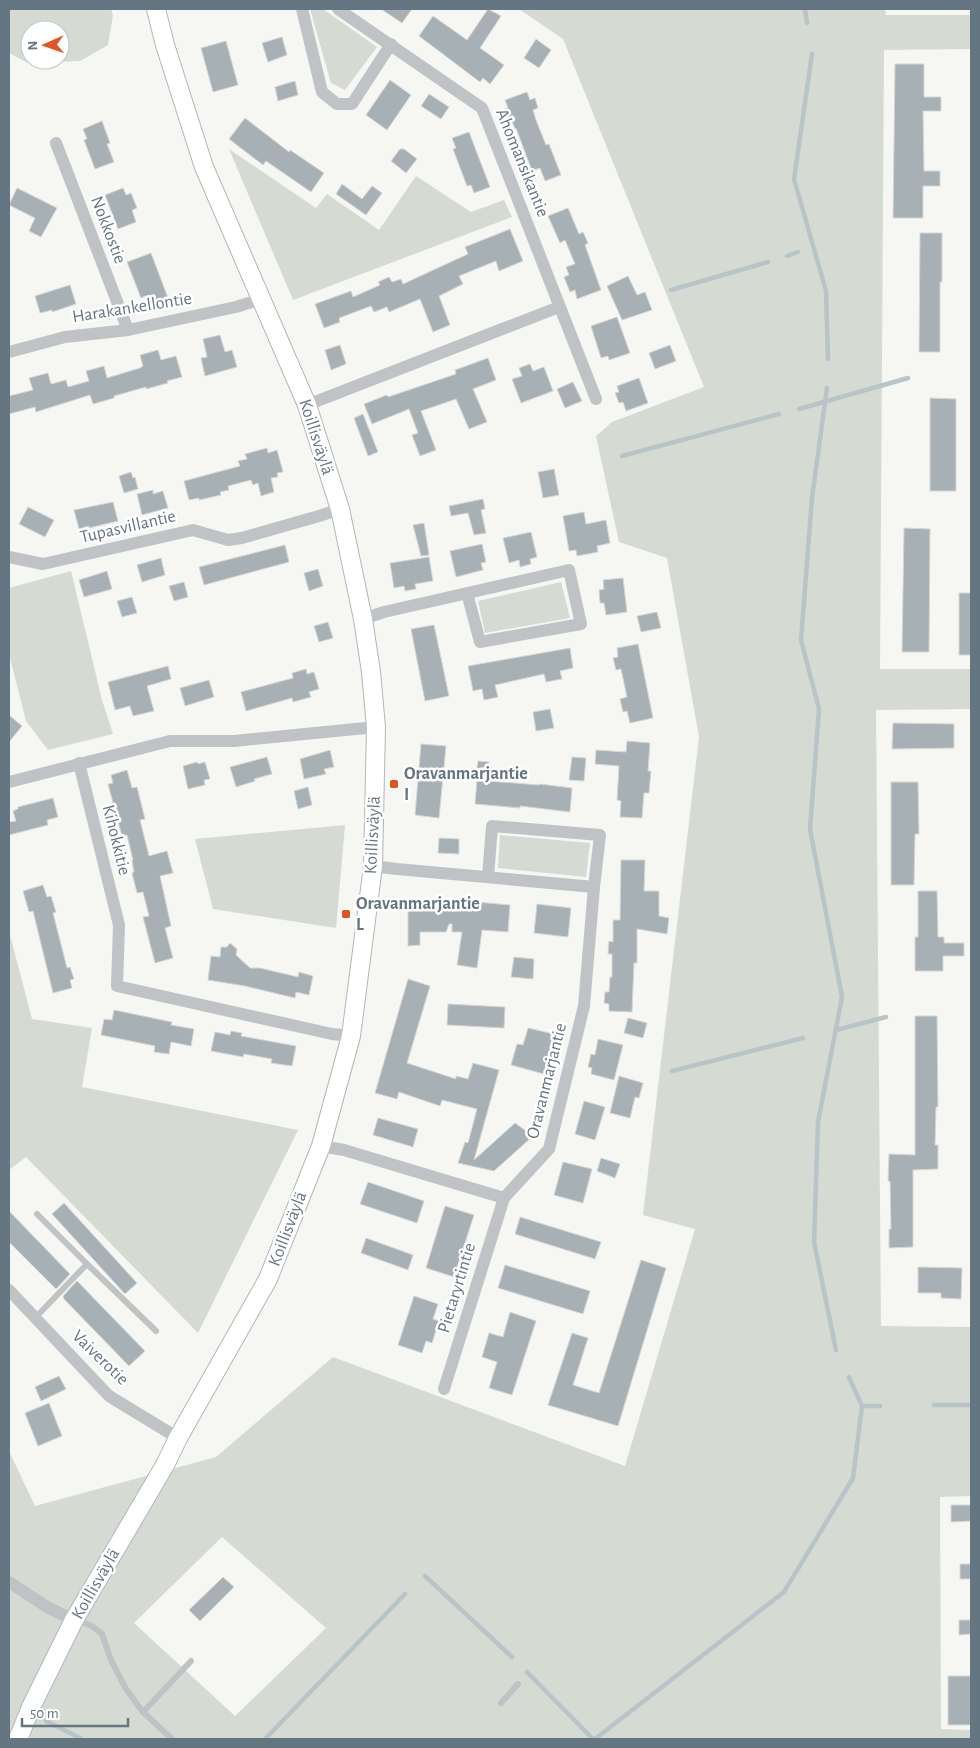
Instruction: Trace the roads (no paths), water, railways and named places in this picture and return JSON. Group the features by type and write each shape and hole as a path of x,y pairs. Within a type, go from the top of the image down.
{"street":[{"name":"Koillisväylä","path":"18,1739 74,1620 165,1466 178,1438 268,1279 321,1146 351,1036 373,866 376,727 371,672 363,619 340,509 307,405 204,167 165,45 156,9"},
{"path":"302,9 322,92 337,104 352,104 391,44"},
{"name":"Ahomansikantie","path":"338,9 482,108 596,399"},
{"name":"Nokkostie","path":"56,143 128,330"},
{"name":"Harakankellontie","path":"9,352 66,337 128,330 236,307 262,299"},
{"path":"307,405 560,307"},
{"name":"Tupasvillantie","path":"9,557 44,564 193,530 228,540 285,526 340,509"},
{"path":"363,619 384,612 467,593 569,570 581,624 480,642 467,593"},
{"path":"9,782 170,741 234,741 376,727"},
{"name":"Kihokkitie","path":"79,763 119,925 117,986 332,1034 351,1036"},
{"name":"Oravanmarjantie","path":"488,877 492,826 600,835 584,1006 549,1149 504,1198"},
{"path":"373,866 594,887"},
{"path":"321,1146 344,1150 504,1198"},
{"name":"Pietaryrtintie","path":"444,1388 504,1198"},
{"name":"Vaiverotie","path":"9,1290 109,1396 178,1438"},
{"path":"9,1582 47,1606 74,1620"}],"lane":[{"path":"37,1214 156,1331"},
{"path":"35,1318 87,1264"},
{"path":"74,1620 92,1626 102,1634 111,1660 126,1689 143,1712 172,1739"},
{"path":"143,1712 190,1661"},
{"path":"501,1703 518,1684"}],"waterway":[{"path":"805,9 807,23"},
{"path":"812,54 794,179 826,291 828,359"},
{"path":"787,256 798,252"},
{"path":"671,290 768,262"},
{"path":"799,409 908,378"},
{"path":"827,388 812,498 801,640 819,709 810,829 842,997 818,1122 814,1242 836,1350"},
{"path":"622,456 779,414"},
{"path":"836,1030 886,1017"},
{"path":"672,1071 803,1038"},
{"path":"595,1739 784,1592 853,1478 862,1406 849,1377"},
{"path":"934,1405 971,1405"},
{"path":"862,1406 880,1406"},
{"path":"425,1576 512,1657"},
{"path":"265,1739 405,1594"},
{"path":"527,1672 593,1739"},
{"path":"46,1721 82,1739"}],"place":[{"name":"Oravanmarjantie I","path":"394,784"},
{"name":"Oravanmarjantie L","path":"346,914"}]}
